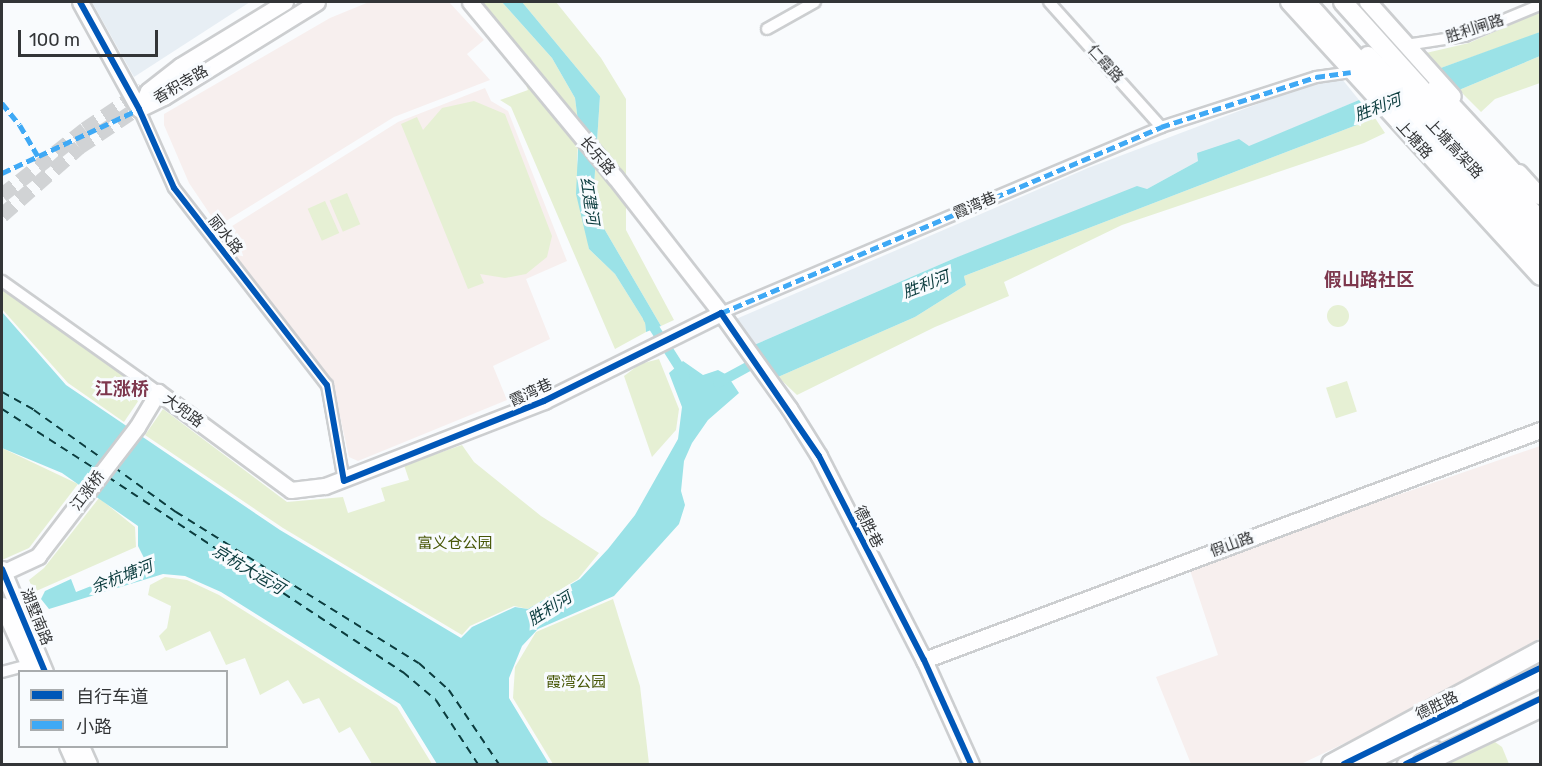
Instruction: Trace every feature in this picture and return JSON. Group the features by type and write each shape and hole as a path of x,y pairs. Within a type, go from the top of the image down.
{"highway":[{"path":"1306,2 1540,266"},
{"name":"上塘高架路","path":"1318,2 1540,243"},
{"name":"上塘高架路","path":"1343,2 1540,220"},
{"path":"1352,2 1461,113 1540,202"},
{"path":"1398,731 1442,702 1540,651"},
{"path":"1331,765 1540,658"},
{"path":"1363,765 1540,678"},
{"path":"1387,765 1540,690"},
{"path":"1422,765 1540,708"},
{"path":"1427,765 1540,717"}],"main road":[{"name":"上塘路","path":"1289,2 1540,277"},
{"path":"1368,2 1540,196"},
{"name":"德胜路","path":"1344,765 1540,668"},
{"path":"1406,765 1540,699"}],"street":[{"name":"丽水路","path":"80,2 139,109 174,188 327,386 344,481"},
{"name":"香积寺路","path":"139,109 148,91 180,66 285,2"},
{"name":"香积寺路","path":"139,109 164,97 317,2"},
{"name":"长乐路","path":"470,2 615,177 721,313"},
{"path":"767,29 815,2"},
{"name":"仁霞路","path":"1049,2 1161,127"},
{"name":"胜利闸路","path":"1406,45 1465,36 1540,5"},
{"name":"霞湾巷","path":"344,481 482,428 721,313 1161,127 1316,77 1351,72"},
{"name":"大兜路","path":"2,281 291,490 344,481"},
{"name":"德胜巷","path":"721,313 819,456 924,660 971,765"},
{"name":"江涨桥","path":"2,572 38,556 137,427 158,392"},
{"name":"假山路","path":"924,660 1540,430"},
{"name":"湖墅南路","path":"2,572 44,670"},
{"name":"湖墅南路","path":"2,605 31,668"},
{"path":"2,672 31,668"},
{"path":"67,748 75,765"},
{"path":"81,748 89,765"}],"shaded area":[{"path":"92,2 250,2 134,77"},
{"path":"369,2 449,2 484,40 467,54 490,80 394,117 218,226 189,183 164,125 164,114 330,18"},
{"path":"1324,79 1342,79 1359,100 1249,147 1243,145 1198,161 1147,189 955,258 754,345 736,319 1088,168"},
{"path":"485,88 491,101 508,111 567,261 526,279 550,339 493,366 507,400 358,461 349,457 334,389 239,267 221,233 398,122"},
{"path":"1540,446 1540,638 1408,713 1301,764 1191,764 1156,677 1218,655 1189,567"}],"green space":[{"path":"467,2 502,2 552,58 575,98 579,129 577,160 589,249 615,274 645,322 646,332 615,349 511,107 500,100 528,90 513,53"},
{"path":"522,2 556,2 601,58 626,99 626,230 674,320 661,326 602,225 593,202 600,96"},
{"path":"1540,12 1540,32 1531,36 1438,69 1426,53 1469,43"},
{"path":"1540,56 1540,83 1495,99 1481,112 1459,90"},
{"path":"474,101 505,114 552,236 547,257 526,274 505,278 480,274 484,283 468,289 401,124 417,117 423,130 442,108"},
{"path":"1375,118 1385,133 1364,143 1122,225 1004,282 1009,296 935,327 797,395 778,377 915,317 966,285 964,276"},
{"path":"347,193 360,224 343,232 330,200"},
{"path":"325,201 339,233 322,241 308,209"},
{"path":"2,286 141,388 143,394 124,422 68,383 2,309"},
{"path":"1338,305 1346,308 1349,316 1346,324 1338,327 1330,324 1327,316 1330,308"},
{"path":"659,359 679,409 676,430 652,457 624,376 640,364"},
{"path":"1347,381 1357,411 1336,418 1326,388"},
{"name":"富义仓公园","path":"163,409 287,502 343,497 348,513 385,501 381,488 409,480 404,465 462,445 474,462 541,516 599,553 578,579 528,609 514,606 470,626 462,635 283,528 145,435"},
{"path":"2,448 78,484 29,548 2,560"},
{"path":"99,498 135,527 136,547 34,592 29,580 44,568"},
{"path":"165,577 187,580 219,595 397,707 432,764 372,764 350,727 339,733 319,698 303,704 288,680 260,695 245,658 226,665 210,631 166,651 159,636 167,628 171,606 148,595 150,585"},
{"name":"霞湾公园","path":"613,599 640,686 649,764 553,764 513,698 515,667 536,632"},
{"path":"1495,742 1502,747 1509,764 1446,764"}],"water":[{"path":"502,2 522,2 600,96 593,202 602,225 661,326 646,332 645,322 615,274 589,249 576,194 579,129 575,98 552,58"},
{"path":"1540,32 1540,56 1459,90 1438,69"},
{"path":"1359,100 1375,118 964,276 966,285 915,317 778,377 754,345 955,258 1137,186 1147,189 1198,161 1197,153 1239,139 1249,146"},
{"path":"2,312 66,385 280,530 461,638 472,627 515,607 528,609 580,579 635,515 678,439 682,407 669,373 683,361 703,375 718,370 727,375 739,393 708,420 692,443 684,461 681,491 685,505 679,524 614,596 538,629 522,646 509,678 509,698 549,764 437,764 400,704 221,592 185,576 163,574 49,609 41,599 45,591 71,579 76,592 147,564 138,546 138,526 62,473 2,448"}],"waterway":[{"name":"红建河","path":"648,318 685,376"},
{"name":"胜利河","path":"718,383 762,359"}],"ferry route":[{"path":"2,392 34,410 103,459"},
{"path":"2,409 97,470"},
{"path":"114,467 176,512 419,663 449,690 499,764"},
{"path":"108,477 403,672 436,700 478,764"}],"tunnel":[{"path":"264,26 303,2"},
{"path":"2,195 85,129 143,90"},
{"path":"2,215 79,147 148,101"}],"marked path":[{"path":"721,313 1161,127 1316,77 1351,72"},
{"path":"2,103 20,125 38,156"},
{"path":"2,173 139,109"}],"cycle path":[{"path":"80,2 139,109 174,188 327,385 344,481 544,401 721,313 819,456 924,660 971,764"},
{"path":"2,569 44,670"},
{"path":"1344,764 1540,668"},
{"path":"1406,764 1540,699"}],"district":[{"name":"假山路社区","path":"1369,280"},
{"name":"江涨桥","path":"122,389"}],"water label":[{"name":"京杭大运河","path":"248,570"},
{"name":"余杭塘河","path":"122,577"}]}
